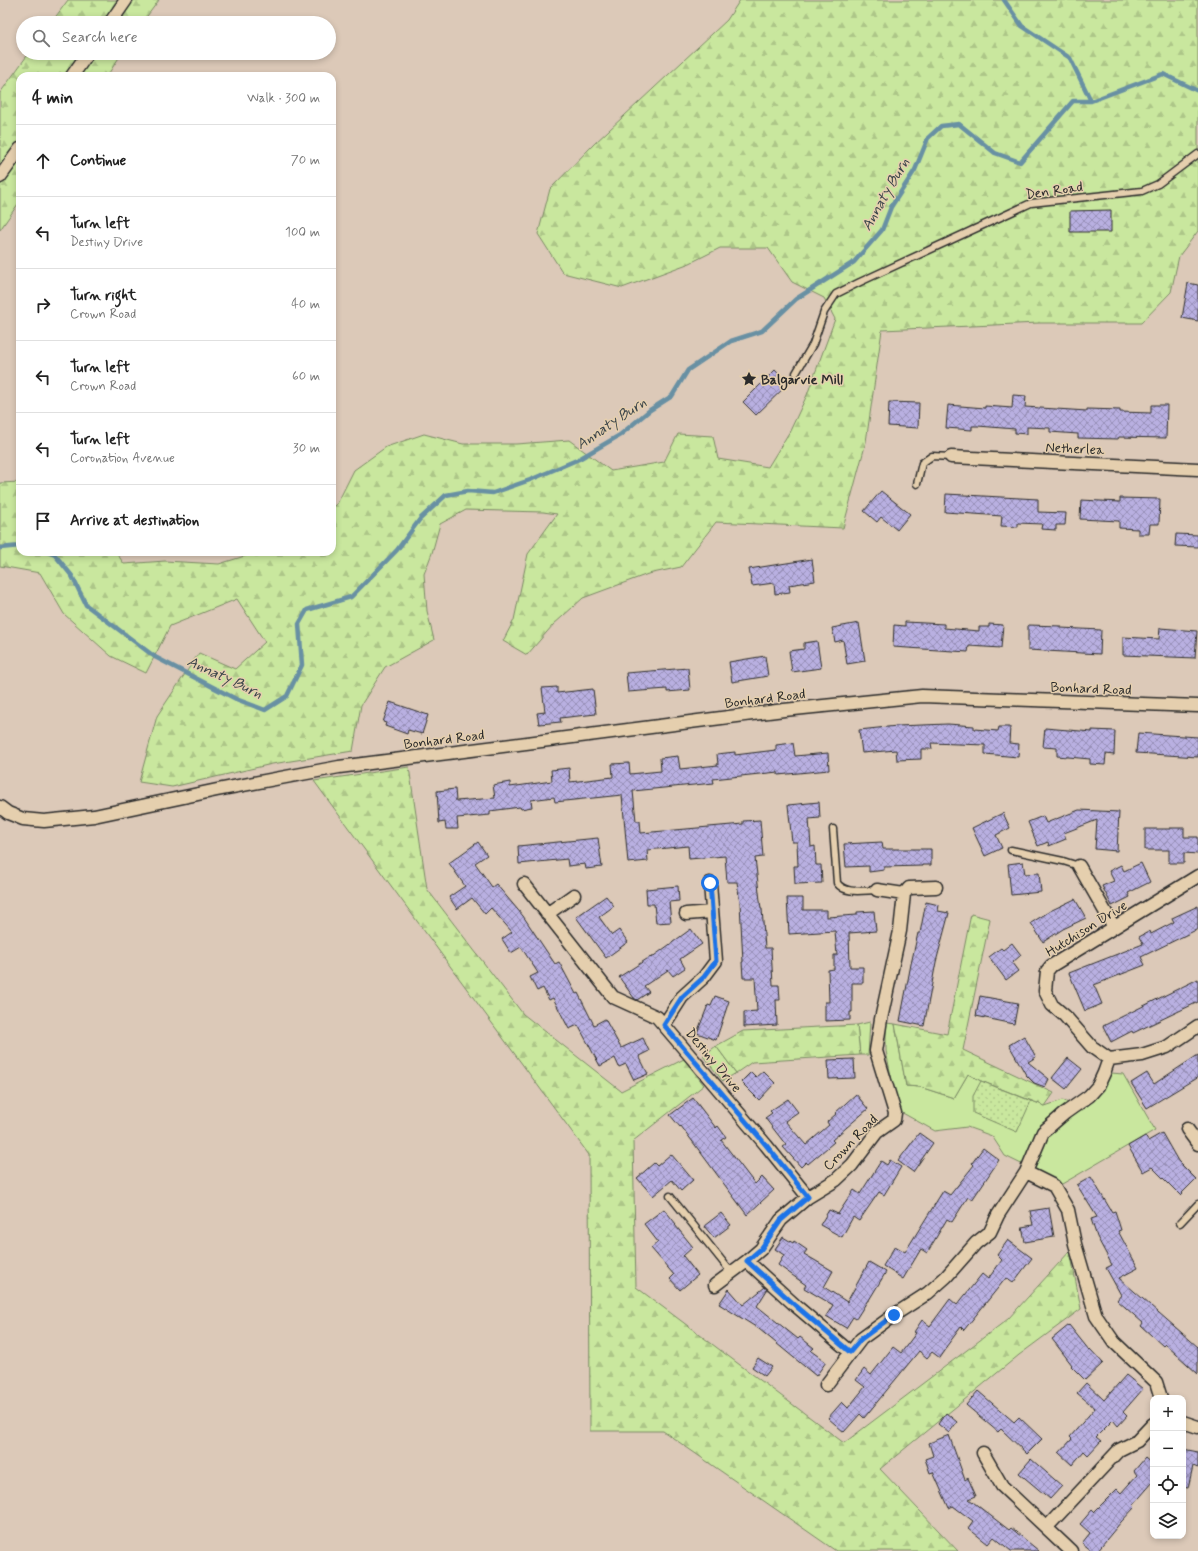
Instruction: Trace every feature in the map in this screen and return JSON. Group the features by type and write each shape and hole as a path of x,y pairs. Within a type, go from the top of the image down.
{"street":[{"path":"115,16 126,0"},
{"path":"75,72 83,60"},
{"path":"0,177 16,155"},
{"name":"Netherlea","path":"951,457 1198,469"},
{"name":"Bonhard Road","path":"0,807 8,813 23,819 44,820 94,816 217,790 339,767 784,710 922,696 1198,706"},
{"path":"1079,866 1114,927"},
{"name":"Hutchison Drive","path":"1109,1059 1092,1046 1065,1016 1052,1005 1045,991 1047,971 1051,966 1198,876"},
{"path":"664,1025 682,997 704,977 716,961 710,883"},
{"name":"Destiny Drive","path":"524,884 613,997 657,1017 766,1145 808,1197"},
{"path":"877,890 904,894 909,888 936,888"},
{"name":"Crown Road","path":"715,1285 761,1249 781,1220 808,1197 836,1180 852,1165 877,1132 894,1120 895,1113 876,1051 880,1019 900,930 904,894"},
{"path":"547,914 574,895"},
{"path":"686,914 712,912"},
{"path":"826,1385 861,1339 879,1325 928,1293 946,1277 976,1243 990,1232 998,1216 1026,1172 1042,1132 1089,1096 1098,1086 1109,1059 1142,1055 1167,1047 1198,1026"},
{"path":"1187,1128 1198,1144"},
{"path":"1026,1172 1054,1186 1068,1210 1075,1244 1096,1316 1114,1342 1156,1382 1160,1395"},
{"path":"747,1261 796,1306 850,1352"},
{"path":"1186,1423 1198,1427"},
{"path":"1047,1527 1119,1450 1137,1441 1150,1427"},
{"path":"983,1453 1002,1486 1072,1551"}],"lane":[{"name":"Den Road","path":"796,372 813,344 824,312 836,294 891,267 1031,203 1142,192 1158,184 1198,154"},
{"path":"916,484 922,463 932,456 951,457"},
{"path":"833,829 837,883 840,888 846,890 877,890"},
{"path":"1011,850 1063,861 1079,866"},
{"path":"670,1196 731,1272"},
{"path":"1180,1223 1198,1204"}],"green space":[{"path":"68,0 159,0 147,16 56,16"},
{"path":"740,0 1198,0 1198,231 1179,256 1171,292 1141,323 1039,323 882,330 866,442 843,528 716,522 681,567 648,574 583,598 553,625 527,655 503,641 514,620 528,554 557,514 543,512 466,510 440,524 432,553 424,574 427,611 434,640 385,667 361,705 353,751 272,764 172,787 139,782 157,716 199,653 235,669 265,642 237,599 170,626 146,673 111,656 64,614 40,573 0,566 0,483 16,482 16,556 119,556 124,564 165,561 219,564 245,556 336,556 336,505 354,470 386,447 424,434 463,444 516,444 569,440 611,471 664,462 678,434 713,436 718,459 768,467 790,431 807,395 835,319 824,298 792,282 768,248 720,248 690,263 622,288 563,273 538,234 550,189 594,144 727,20"},
{"path":"24,60 117,60 110,72 16,72 16,207 0,230 0,93"},
{"path":"409,767 427,889 523,1014 621,1091 684,1059 704,1085 633,1141 636,1287 844,1443 1008,1319 1070,1251 1081,1309 1019,1355 880,1469 958,1551 836,1551 663,1431 590,1431 589,1155 314,781"},
{"path":"971,914 990,919 963,1050 1054,1093 1045,1106 981,1081 968,1074 954,1098 920,1087 906,1086 895,1024 947,1034"},
{"path":"870,1022 868,1055 860,1055 857,1025"},
{"path":"886,1023 895,1024 906,1086 920,1087 954,1098 968,1074 981,1081 1045,1106 1063,1100 1081,1111 1097,1098 1111,1073 1123,1074 1155,1130 1062,1184 1005,1156 992,1136 967,1127 935,1131 899,1111 886,1051"},
{"path":"857,1025 860,1055 752,1062 736,1073 716,1046 743,1031"},
{"path":"716,1046 736,1073 723,1081 703,1056"},
{"path":"981,1081 1031,1101 1017,1132 973,1113 973,1096"}],"building":[{"path":"1111,210 1111,232 1070,232 1070,211"},
{"path":"1188,283 1198,285 1198,321 1182,318"},
{"path":"775,370 788,384 756,415 743,402"},
{"path":"1013,395 1026,396 1025,407 1087,411 1087,409 1120,410 1120,412 1151,413 1151,405 1167,405 1166,438 1078,438 1078,434 1050,432 1050,428 1027,427 1027,434 1015,433 1015,429 978,426 972,426 972,430 946,428 948,405 985,408 985,406 1012,408"},
{"path":"889,402 919,403 918,428 888,426"},
{"path":"881,491 910,514 897,530 881,517 877,522 864,511"},
{"path":"946,494 1038,499 1038,512 1066,513 1065,525 1056,525 1056,530 1041,529 1042,524 1018,523 1018,527 1001,526 1002,516 945,512"},
{"path":"1120,498 1160,499 1159,524 1150,524 1149,534 1138,534 1138,529 1119,528 1119,521 1080,519 1081,500 1120,502"},
{"path":"1176,534 1198,535 1198,547 1175,546"},
{"path":"812,559 815,581 789,585 790,592 775,594 774,583 752,586 749,569"},
{"path":"905,622 944,624 944,628 979,631 979,627 989,627 989,624 1003,625 1001,648 969,646 968,652 893,647 894,625 905,626"},
{"path":"859,623 865,661 847,664 843,640 835,642 832,628"},
{"path":"1028,625 1061,626 1061,628 1101,630 1100,654 1028,650"},
{"path":"1160,628 1197,631 1195,658 1123,655 1123,637 1159,639"},
{"path":"817,641 821,668 792,672 789,651 804,649 804,643"},
{"path":"765,656 768,676 732,682 729,662"},
{"path":"688,668 690,690 667,692 667,689 628,692 626,673"},
{"path":"557,687 557,693 593,689 596,714 560,718 561,722 539,724 537,713 545,712 542,688"},
{"path":"390,702 428,715 422,734 408,730 407,734 385,726 386,723 383,722"},
{"path":"948,724 974,726 974,729 998,731 999,727 1010,727 1009,743 1019,744 1018,757 985,754 985,745 931,743 932,749 921,749 921,759 897,760 896,750 862,753 859,730 897,726"},
{"path":"1045,728 1092,732 1092,730 1115,731 1114,755 1106,754 1105,765 1090,764 1090,759 1057,756 1057,748 1043,747"},
{"path":"1138,733 1198,737 1198,757 1136,753"},
{"path":"793,743 795,756 828,753 829,770 778,775 778,772 713,779 714,783 633,791 636,821 640,821 641,833 743,824 743,821 760,820 763,857 755,858 762,909 765,948 771,948 773,985 779,985 780,1000 776,1000 777,1025 744,1027 744,1012 757,1011 755,978 743,978 740,903 737,882 727,882 725,856 689,859 688,846 647,850 648,861 628,863 622,795 555,802 554,797 531,800 532,807 490,811 490,815 457,818 458,829 446,829 445,822 439,823 437,791 455,789 456,801 495,798 493,785 510,782 510,787 552,781 551,770 569,768 570,782 613,777 612,764 629,763 630,774 661,771 660,758 678,756 680,769 718,765 717,754 735,752 735,755 776,750 776,745"},
{"path":"819,802 820,818 809,819 811,847 815,846 816,865 821,865 822,883 795,884 794,866 798,866 797,842 792,842 788,805"},
{"path":"1079,810 1119,812 1117,851 1095,849 1097,820 1064,833 1066,839 1049,846 1048,842 1038,846 1028,822 1043,816 1046,823"},
{"path":"1003,813 1010,828 996,835 1002,848 985,856 972,828"},
{"path":"1184,828 1184,837 1198,837 1198,854 1184,853 1184,863 1169,863 1169,850 1145,850 1145,829"},
{"path":"598,838 602,867 586,869 585,864 568,866 567,859 519,864 518,846"},
{"path":"478,842 487,855 475,863 492,887 496,884 523,916 555,964 559,962 576,994 578,993 594,1025 605,1019 621,1048 643,1038 649,1051 639,1056 648,1074 634,1080 626,1064 619,1067 615,1058 600,1066 578,1025 569,1029 553,998 549,1000 543,988 537,991 530,977 538,973 521,947 511,953 502,939 512,932 491,908 485,914 472,898 457,909 449,897 465,886 449,863"},
{"path":"882,842 883,849 931,849 931,865 884,867 884,870 869,872 869,866 846,867 844,844"},
{"path":"1023,862 1025,874 1039,873 1041,892 1011,895 1008,864"},
{"path":"1141,863 1150,882 1128,893 1130,897 1112,906 1102,886 1114,881 1109,871 1121,865 1124,871"},
{"path":"678,886 679,901 669,902 671,922 656,923 654,904 647,904 646,889"},
{"path":"606,896 614,906 599,917 612,935 619,930 628,942 606,958 576,917"},
{"path":"787,898 803,898 803,910 827,910 827,917 857,915 857,912 874,911 876,931 849,933 850,967 863,967 863,983 852,983 852,1012 850,1012 850,1020 825,1021 825,1002 829,1002 828,970 834,969 834,955 837,955 835,931 789,934"},
{"path":"1075,899 1086,918 1063,929 1043,942 1031,923 1050,911"},
{"path":"926,902 939,905 938,911 949,913 936,962 924,1026 900,1021 911,964 918,933 920,933"},
{"path":"1198,906 1198,929 1141,957 1145,965 1094,985 1102,1004 1085,1011 1069,973 1143,944 1139,937 1150,931 1151,934 1174,922 1172,918"},
{"path":"691,929 702,944 680,959 685,968 673,976 668,970 644,986 649,992 637,1000 634,998 619,977 650,957 651,958"},
{"path":"1012,943 1021,955 1012,963 1018,971 1006,980 989,957 1001,948 1003,950"},
{"path":"1198,979 1198,1002 1133,1033 1132,1031 1111,1042 1103,1026"},
{"path":"715,996 729,1001 716,1040 697,1033 708,1005 711,1006"},
{"path":"980,996 1018,1003 1014,1024 976,1016"},
{"path":"1024,1036 1036,1057 1028,1062 1049,1079 1045,1087 1034,1083 1026,1075 1009,1045"},
{"path":"1198,1055 1198,1077 1147,1108 1131,1083 1147,1073 1154,1084"},
{"path":"1068,1058 1082,1069 1066,1089 1052,1078"},
{"path":"854,1059 855,1078 829,1079 828,1060"},
{"path":"763,1071 775,1083 759,1100 741,1082 751,1072 756,1077"},
{"path":"856,1094 868,1109 832,1140 834,1142 808,1164 806,1162 801,1167 783,1147 786,1145 765,1118 772,1113 770,1111 788,1099 798,1112 785,1121 806,1145 829,1125 827,1122"},
{"path":"693,1098 716,1128 718,1126 726,1137 721,1140 755,1184 762,1177 774,1190 747,1215 681,1126 680,1127 670,1115"},
{"path":"919,1133 933,1143 913,1172 898,1161"},
{"path":"1162,1133 1178,1161 1196,1179 1180,1195 1152,1167 1143,1172 1128,1146 1145,1136 1148,1141"},
{"path":"983,1148 999,1160 972,1200 968,1197 952,1222 947,1219 927,1253 921,1249 903,1279 883,1266 895,1246 905,1252 943,1191 950,1195 974,1165 972,1163"},
{"path":"671,1154 693,1180 681,1191 672,1180 653,1196 637,1178 654,1163 657,1166"},
{"path":"890,1160 901,1167 884,1195 879,1192 859,1221 853,1217 842,1237 820,1225 829,1210 838,1214 854,1190 860,1194 881,1161 887,1165"},
{"path":"1091,1177 1112,1212 1115,1211 1121,1230 1118,1231 1138,1268 1119,1278 1198,1347 1198,1374 1165,1344 1163,1346 1141,1326 1143,1323 1117,1300 1121,1295 1106,1268 1112,1265 1097,1237 1091,1219 1097,1217 1077,1185"},
{"path":"1049,1208 1054,1237 1025,1242 1022,1227 1033,1225 1030,1211"},
{"path":"664,1209 693,1247 683,1256 698,1275 680,1290 670,1279 674,1275 651,1248 658,1242 644,1224"},
{"path":"721,1213 731,1225 714,1238 704,1226"},
{"path":"783,1237 793,1243 794,1241 807,1250 804,1254 833,1271 824,1287 847,1302 869,1262 886,1272 856,1319 853,1317 846,1328 826,1316 833,1305 804,1288 806,1285 778,1265 784,1255 775,1249"},
{"path":"1008,1240 1032,1258 1013,1283 1006,1278 964,1330 961,1327 946,1347 947,1348 940,1358 932,1352 927,1358 919,1351 864,1418 860,1414 844,1432 828,1418 842,1402 848,1408 865,1387 856,1380 864,1369 871,1375 893,1347 901,1353 916,1333 914,1332 922,1320 930,1326 950,1299 957,1305 982,1274 988,1279 1002,1260 997,1255"},
{"path":"765,1287 767,1290 757,1306 798,1339 800,1337 814,1348 811,1351 826,1362 816,1376 759,1329 719,1304 729,1289 743,1305"},
{"path":"1069,1325 1089,1350 1090,1349 1103,1363 1085,1380 1071,1366 1072,1365 1052,1339"},
{"path":"758,1358 772,1367 765,1376 752,1367"},
{"path":"1126,1375 1143,1389 1123,1412 1127,1416 1118,1426 1113,1420 1096,1437 1101,1441 1088,1455 1084,1451 1072,1465 1059,1453 1072,1439 1070,1437 1095,1408 1077,1393 1086,1383 1104,1400"},
{"path":"978,1391 1014,1422 1019,1417 1042,1439 1027,1454 1001,1429 998,1432 966,1405"},
{"path":"946,1413 957,1422 949,1433 938,1424"},
{"path":"949,1435 965,1480 968,1478 976,1496 969,1499 1009,1530 1011,1528 1039,1551 1011,1551 994,1537 988,1544 968,1528 973,1521 953,1506 949,1508 933,1472 930,1473 925,1459 933,1456 929,1443"},
{"path":"1186,1450 1198,1452 1198,1468 1193,1466 1188,1488 1186,1488"},
{"path":"1145,1458 1150,1462 1150,1485 1133,1505 1135,1507 1097,1551 1092,1551 1082,1543 1090,1533 1080,1524 1092,1510 1094,1512 1117,1489 1121,1493 1137,1475 1134,1471"},
{"path":"1031,1459 1062,1486 1050,1499 1019,1473"}],"waterway":[{"path":"1004,0 1022,26 1070,58 1091,101"},
{"name":"Annaty Burn","path":"56,556 72,576 86,605 155,657 236,699 265,710 287,696 302,665 299,624 307,610 351,597 397,550 420,519 446,495 468,491 493,493 530,480 579,459 620,435 650,410 672,396 688,370 731,341 762,331 796,299 854,262 882,230 891,207 915,170 928,138 941,126 959,124 995,153 1020,162 1073,101 1091,101 1163,74 1198,91"},
{"name":"Annaty Burn","path":"0,548 16,546"}],"place":[{"name":"Balgarvie Mill","path":"749,379"}],"route":[{"path":"710,883 716,961 704,977 682,997 664,1025 808,1197 781,1220 761,1249 747,1261 796,1306 850,1352 861,1339 894,1315"}]}
